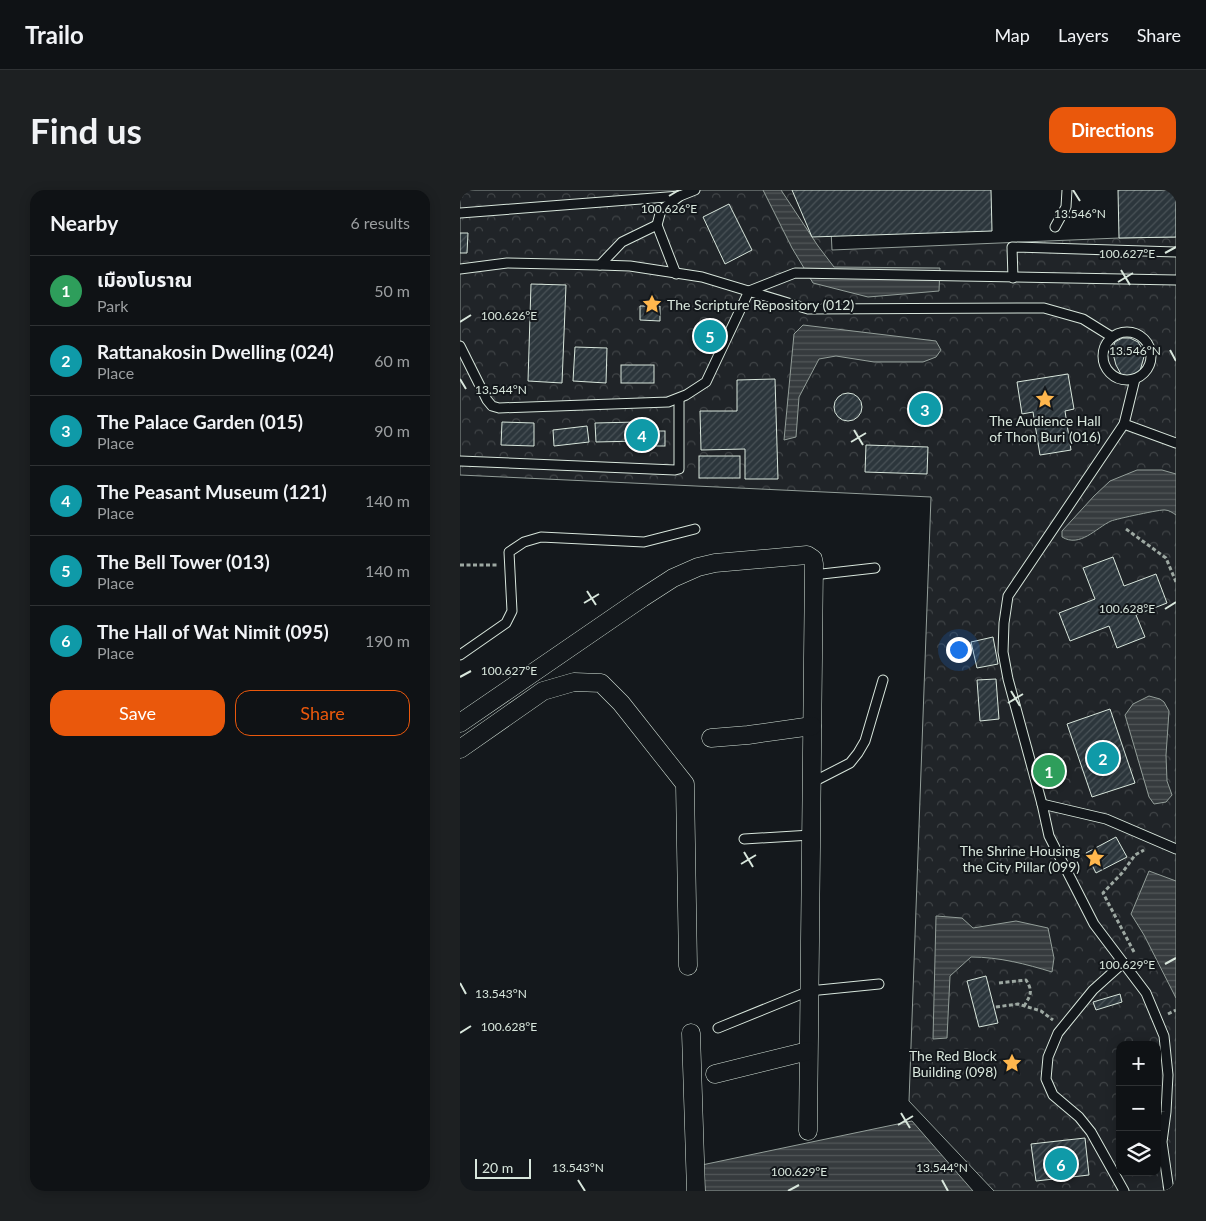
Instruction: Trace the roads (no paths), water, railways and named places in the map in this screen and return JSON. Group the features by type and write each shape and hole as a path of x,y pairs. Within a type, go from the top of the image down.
{"street":[{"path":"460,723 673,578 716,563 807,555 813,559 808,1131"},
{"path":"460,749 543,691 574,682 601,683 621,703 685,784 688,966"},
{"path":"711,738 812,726"},
{"path":"691,1033 696,1191"},
{"path":"715,1074 808,1052"}],"lane":[{"path":"676,274 657,225 661,210 680,196 695,190"},
{"path":"1055,228 1066,207 1067,190"},
{"path":"460,213 680,196"},
{"path":"600,265 622,242 657,225"},
{"path":"1013,278 1012,247 1176,252"},
{"path":"460,269 507,263 630,266 702,277 808,309 1044,308 1083,319 1112,337"},
{"path":"460,346 487,400 492,406 499,408 668,402 679,399 706,382 749,291 795,273 1176,280"},
{"path":"1129,331 1139,334 1146,340 1150,348 1152,358 1149,367 1135,379 1125,380 1116,378 1104,363 1103,353 1106,344 1120,332 1129,331"},
{"path":"1135,379 1124,424 1008,596 1004,623 1003,652 1008,679 1049,836 1094,924 1146,993 1164,1036 1168,1075 1162,1142 1170,1191"},
{"path":"460,461 679,469 679,399"},
{"path":"1124,424 1176,443"},
{"path":"460,655 506,623 512,611 509,552 524,542 541,537 644,542 695,529"},
{"path":"814,575 875,568"},
{"path":"811,783 850,763 858,753 865,741 883,680"},
{"path":"1042,804 1106,820 1176,849"},
{"path":"744,839 811,835"},
{"path":"1123,963 1093,990 1058,1032 1048,1057 1046,1079 1053,1095 1079,1116 1091,1132 1124,1191"},
{"path":"718,1028 809,991 879,984"}],"place":[{"name":"The Scripture Repository (012)","path":"652,304"},
{"name":"The Bell Tower (013)","path":"710,336"},
{"name":"The Audience Hall of Thon Buri (016)","path":"1045,399"},
{"name":"The Palace Garden (015)","path":"925,409"},
{"name":"The Peasant Museum (121)","path":"642,435"},
{"name":"Rattanakosin Dwelling (024)","path":"1103,758"},
{"name":"เมืองโบราณ","path":"1049,771"},
{"name":"The Shrine Housing the City Pillar (099)","path":"1095,858"},
{"name":"The Red Block Building (098)","path":"1012,1063"},
{"name":"The Hall of Wat Nimit (095)","path":"1061,1164"}]}
